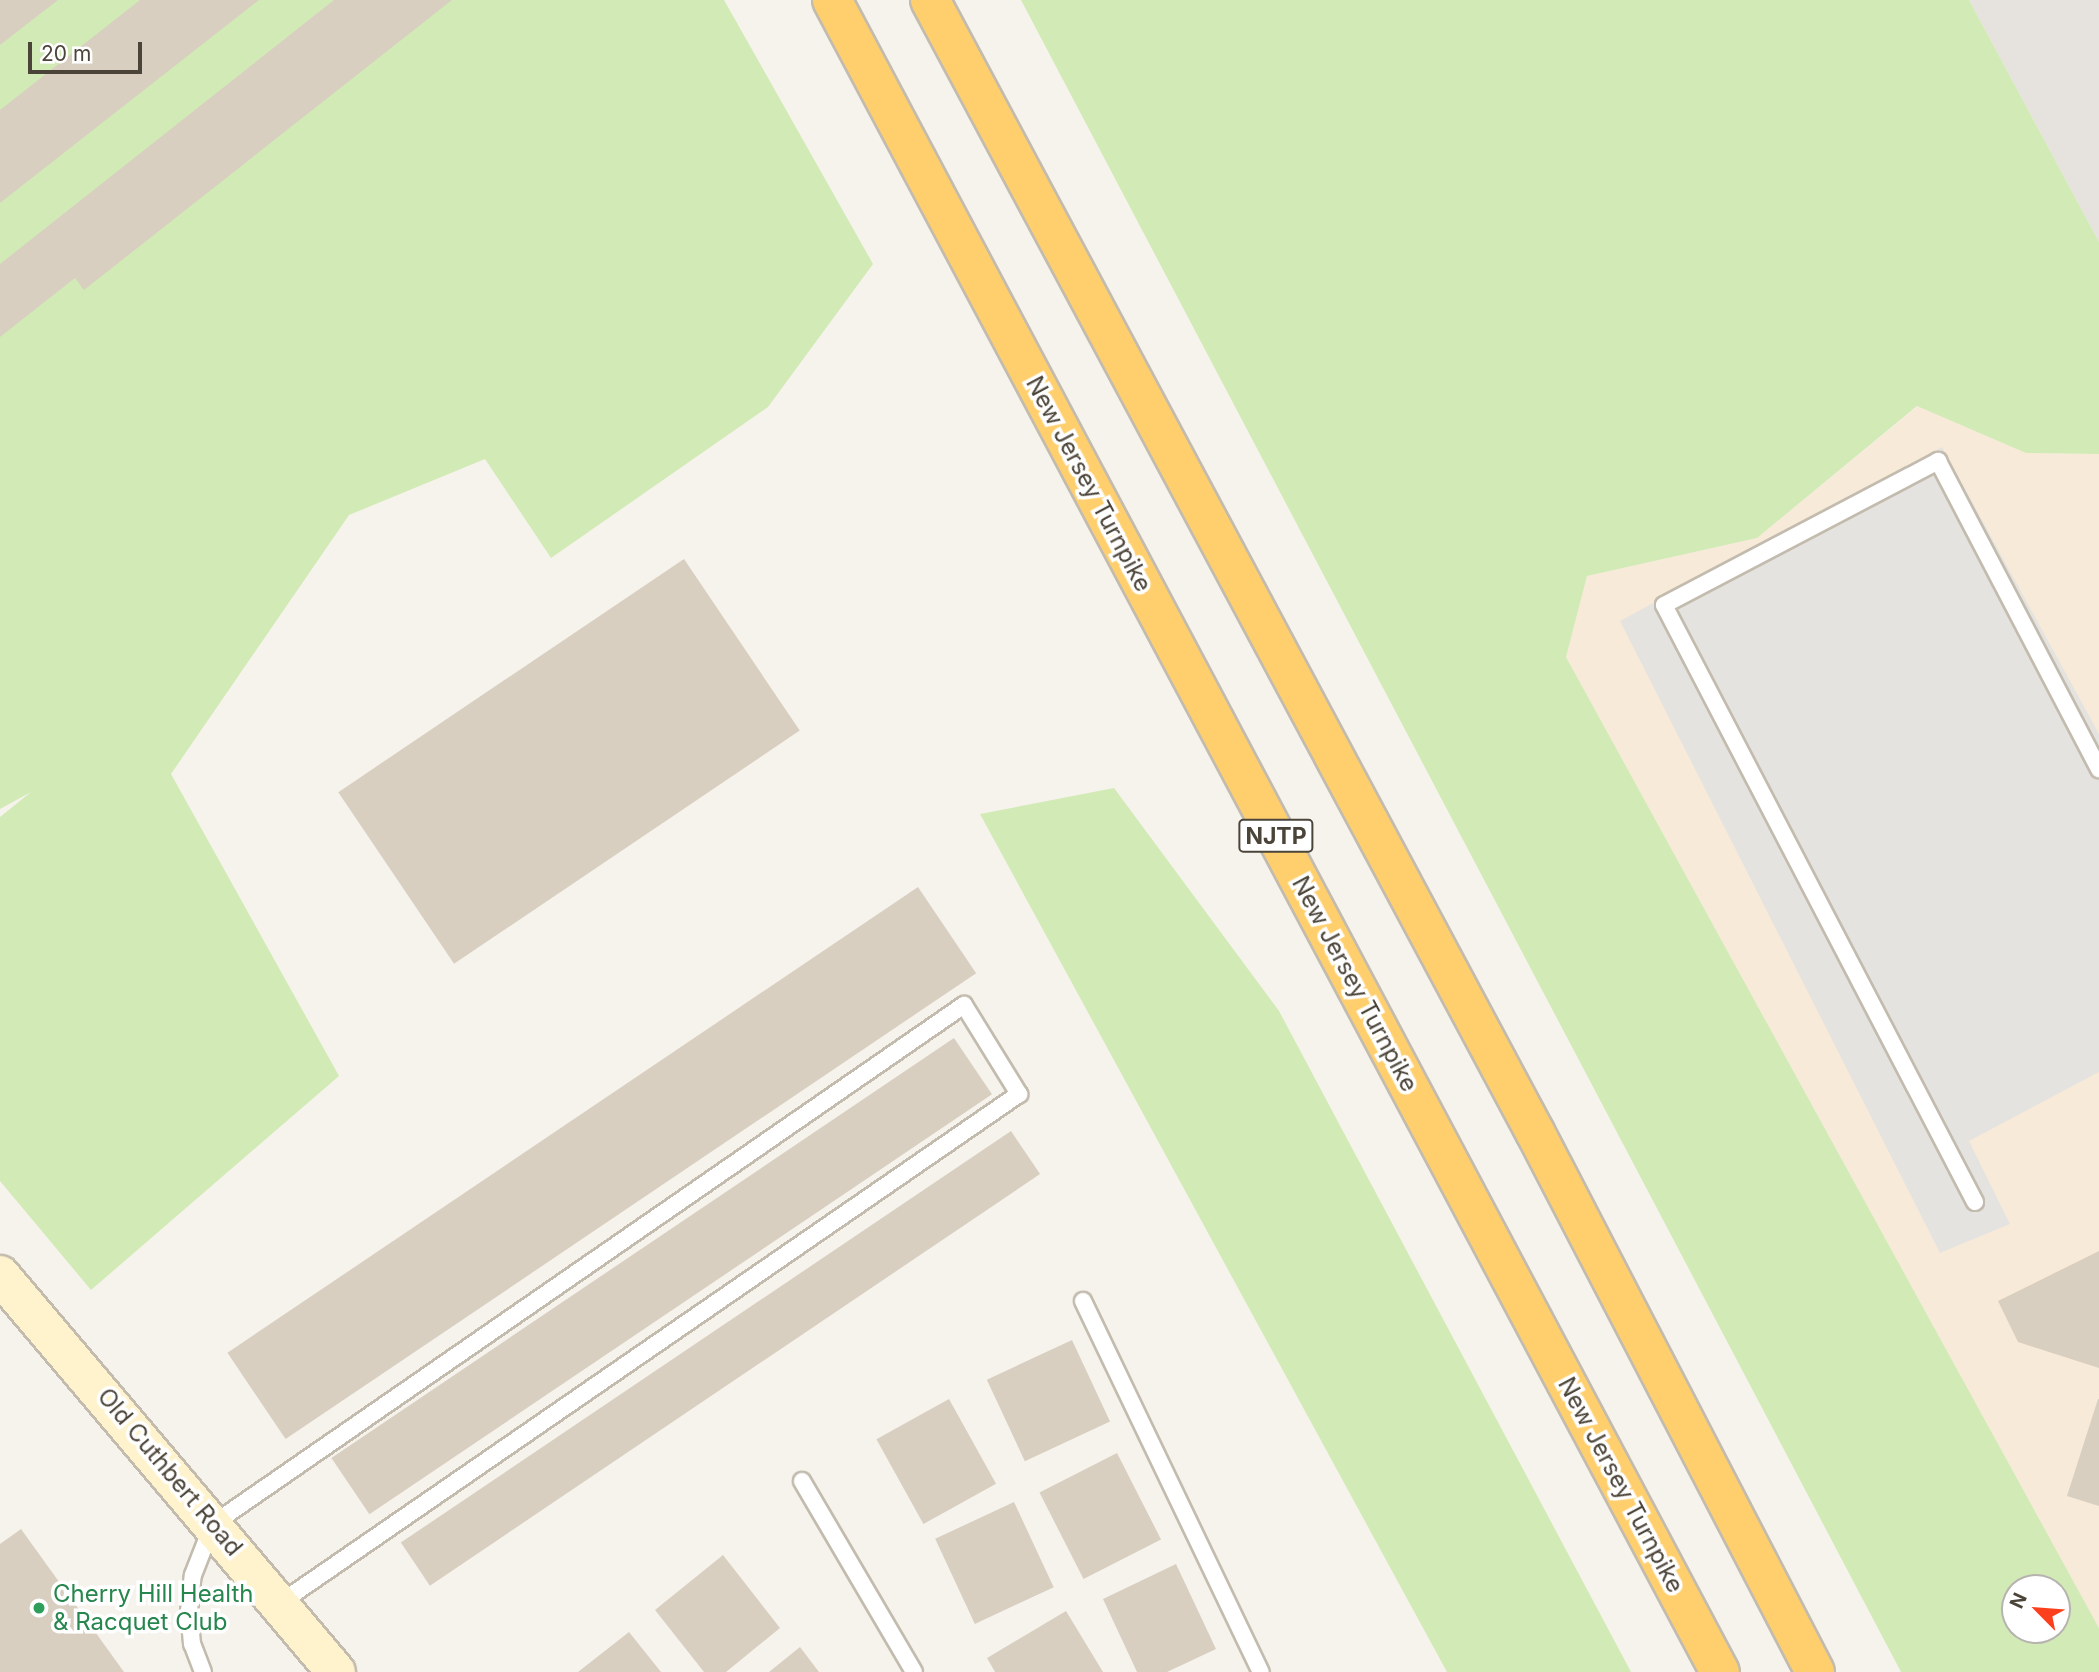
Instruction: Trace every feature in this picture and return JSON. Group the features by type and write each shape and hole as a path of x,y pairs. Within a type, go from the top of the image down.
{"highway":[{"name":"New Jersey Turnpike","path":"832,0 1720,1672"},
{"path":"930,0 1535,1132 1815,1672"}],"street":[{"name":"Old Cuthbert Road","path":"0,1275 336,1672"}],"lane":[{"path":"1975,1202 1664,605 1938,461 2099,767"},
{"path":"203,1672 192,1644 189,1611 193,1574 213,1524 964,1005 1019,1094 280,1603"},
{"path":"1083,1301 1261,1672"},
{"path":"802,1481 914,1672"}],"shaded area":[{"path":"1969,0 2099,0 2099,242"},
{"path":"1918,406 2026,453 2099,454 2099,1628 1566,657 1587,576 1757,538"},
{"path":"1942,447 2099,734 2099,1072 1969,1141 2010,1224 1940,1253 1620,621"}],"green space":[{"path":"0,0 724,0 873,264 768,407 551,558 485,459 349,515 171,774 339,1076 91,1290 0,1181 0,817 31,792 0,809"},
{"path":"1021,0 1969,0 2099,242 2099,454 2026,453 1917,406 1757,538 1587,576 1566,657 2069,1574 2001,1574 2001,1644 2071,1644 2071,1577 2099,1628 2099,1672 1901,1672"},
{"path":"1114,788 1279,1011 1631,1672 1447,1672 980,814"}],"building":[{"path":"0,0 58,0 0,45"},
{"path":"140,0 259,0 0,203 0,110"},
{"path":"334,0 452,0 84,290 75,278 0,337 0,264"},
{"path":"684,559 800,731 454,964 338,792"},
{"path":"918,887 976,973 286,1439 227,1353"},
{"path":"954,1038 992,1094 369,1514 331,1458"},
{"path":"1011,1131 1040,1174 430,1586 401,1543"},
{"path":"2099,1251 2099,1368 2018,1342 1998,1301"},
{"path":"1072,1340 1110,1422 1025,1461 987,1380"},
{"path":"949,1399 996,1484 923,1524 876,1439"},
{"path":"2099,1399 2099,1506 2067,1496"},
{"path":"1117,1453 1161,1539 1084,1579 1039,1492"},
{"path":"1014,1502 1054,1587 975,1624 935,1539"},
{"name":"Cherry Hill Health & Racquet Club","path":"21,1529 124,1672 0,1672 0,1544"},
{"path":"723,1555 780,1628 726,1672 704,1672 655,1610"},
{"path":"1176,1564 1216,1649 1167,1672 1137,1672 1103,1599"},
{"path":"1066,1611 1103,1672 995,1672 987,1658"},
{"path":"629,1632 661,1672 578,1672"},
{"path":"800,1647 819,1672 769,1672"}],"place":[{"name":"Cherry Hill Health & Racquet Club","path":"39,1608"}]}
